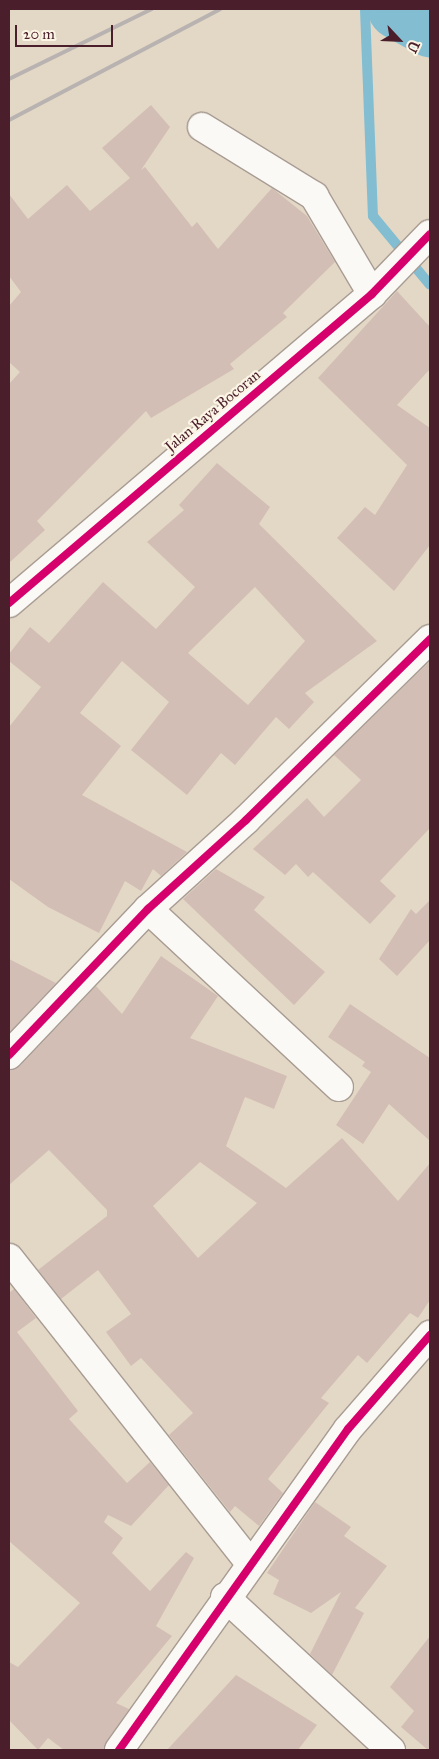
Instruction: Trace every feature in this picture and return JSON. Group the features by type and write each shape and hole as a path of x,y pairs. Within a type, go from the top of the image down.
{"street":[{"path":"202,127 314,196 372,294"},
{"name":"Jalan Raya Bocoran","path":"9,602 372,294 424,242"},
{"path":"9,1055 148,909 246,820 426,650"},
{"path":"148,909 339,1087"},
{"path":"9,1258 250,1563"},
{"path":"119,1750 225,1597 348,1429 430,1335"},
{"path":"225,1597 391,1750"}],"building":[{"path":"151,105 170,127 141,170 145,167 192,227 197,222 218,249 272,188 307,216 335,262 283,313 287,317 230,364 234,369 151,418 146,411 37,521 45,530 9,563 9,384 20,372 9,362 9,306 21,292 9,276 9,194 28,219 67,185 90,211 130,178 102,148"},
{"path":"397,291 430,327 430,369 397,405 430,428 430,545 394,591 337,538 365,507 375,515 407,465 318,378"},
{"path":"217,463 270,507 259,524 377,641 305,693 314,702 289,729 276,717 235,765 221,753 187,795 131,750 169,702 122,661 80,713 121,746 82,795 187,852 161,876 153,869 141,891 125,881 99,933 48,907 9,879 9,727 41,687 9,661 9,654 30,627 49,643 103,582 156,629 195,587 147,542 184,510 179,505","holes":["255,587 305,641 248,705 188,653"]},
{"path":"430,661 430,828 380,881 396,896 370,924 313,872 308,877 296,864 285,875 253,849 307,798 324,817 361,780 334,755"},
{"path":"216,869 265,897 254,910 325,972 294,1005 183,899"},
{"path":"430,900 430,940 397,976 379,959 411,909 416,914"},
{"path":"161,956 218,996 190,1038 287,1076 274,1109 245,1097 226,1146 286,1188 342,1138 398,1201 430,1163 430,1300 418,1318 410,1313 367,1363 358,1355 321,1398 329,1403 268,1479 283,1493 259,1526 235,1506 230,1512 169,1435 193,1413 141,1358 131,1366 106,1332 131,1314 98,1270 61,1299 38,1270 107,1216 107,1210 49,1150 9,1185 9,1070 20,1066 96,986 122,1014","holes":["200,1162 257,1203 198,1258 153,1206"]},
{"path":"9,959 56,983 9,1033"},
{"path":"350,1004 430,1058 430,1141 389,1104 363,1144 336,1125 371,1072 362,1066 365,1062 328,1037"},
{"path":"14,1289 36,1318 17,1332 78,1411 69,1419 127,1483 150,1462 169,1485 131,1526 108,1515 104,1522 123,1538 112,1553 150,1591 186,1552 194,1558 156,1626 172,1636 116,1703 129,1709 104,1750 64,1750 48,1738 38,1750 9,1720 9,1662 18,1667 80,1603 9,1541 9,1293"},
{"path":"315,1502 351,1527 344,1536 387,1566 355,1608 364,1613 332,1675 310,1654 341,1592 311,1613 273,1594 279,1580 267,1573"},
{"path":"430,1636 430,1750 428,1750 401,1727 414,1711 390,1687"},
{"path":"236,1675 317,1725 298,1750 167,1750"}],"waterway":[{"path":"365,9 373,216 430,285"},
{"path":"397,9 430,27"}],"railway":[{"path":"9,79 152,9"},
{"path":"9,120 220,9"}],"cycle path":[{"path":"9,603 372,294 430,234"},
{"path":"9,1055 148,909 246,820 430,639"},
{"path":"119,1750 348,1429 430,1335"}]}
